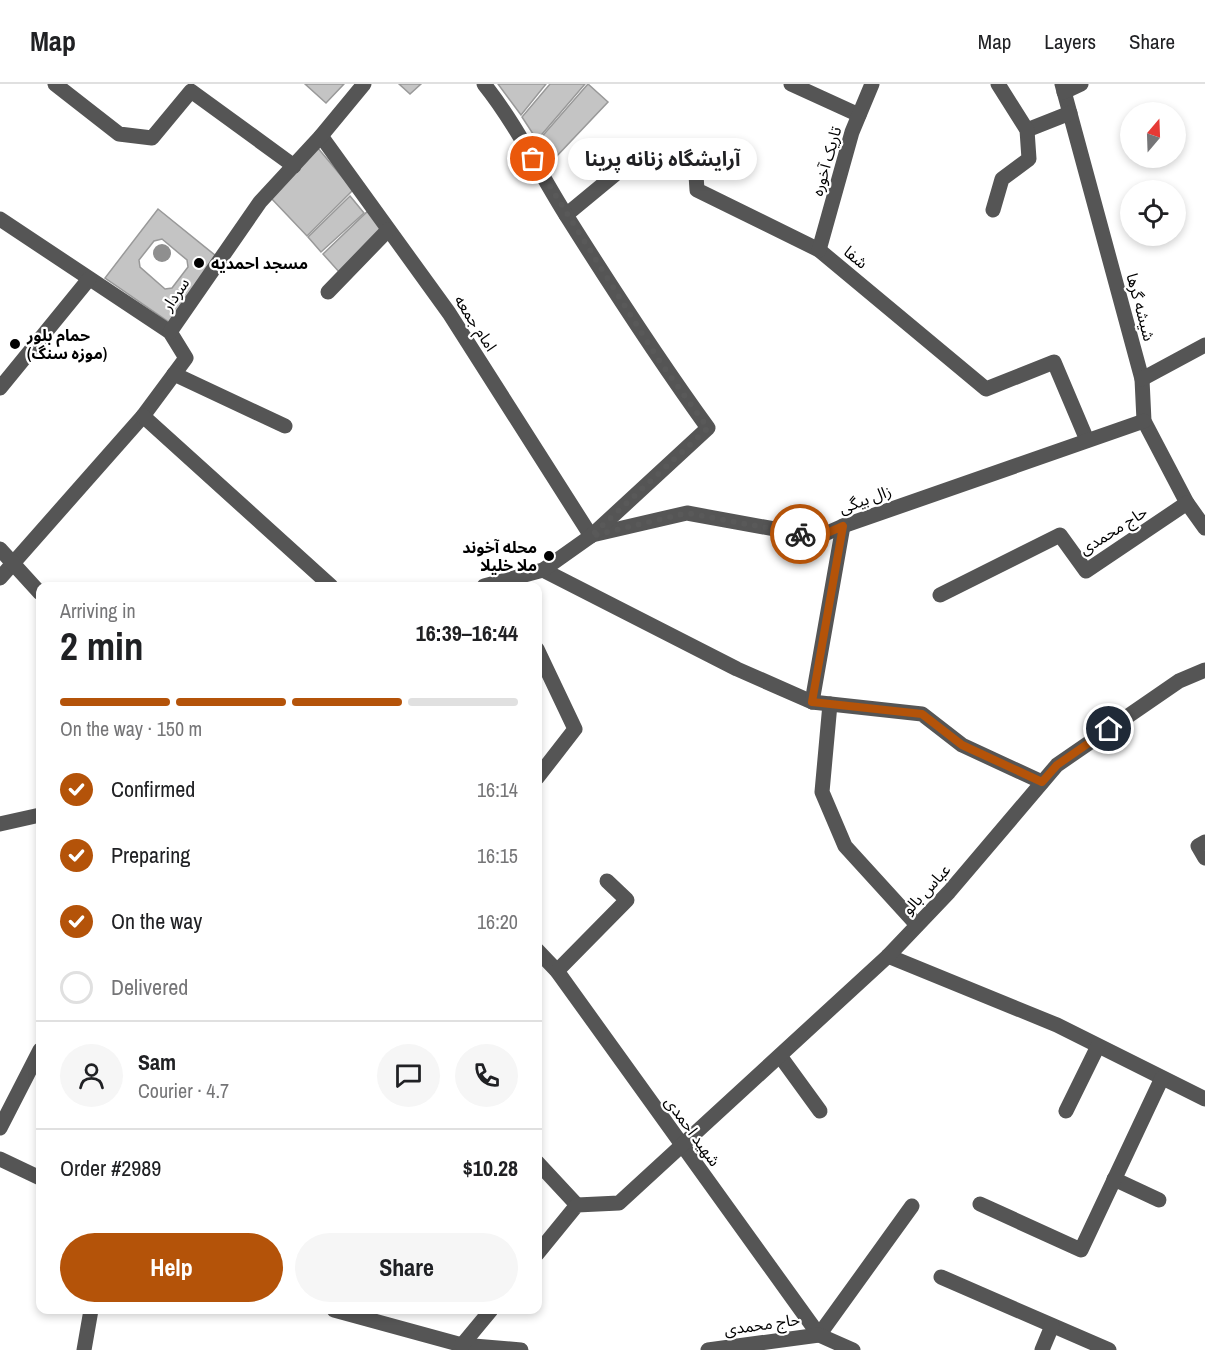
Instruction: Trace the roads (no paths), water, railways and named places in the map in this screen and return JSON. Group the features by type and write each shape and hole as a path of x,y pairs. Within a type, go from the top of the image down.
{"street":[{"path":"55,84 119,134 152,138 191,91 294,166"},
{"name":"سردار","path":"0,578 143,416 186,358 170,332 260,202 321,136 364,84"},
{"path":"484,84 499,103 566,215 658,359 708,428 591,536 543,570 511,582"},
{"path":"791,84 859,115"},
{"name":"تاریک آخوره","path":"819,250 852,132 872,84"},
{"path":"993,210 1002,179 1029,159 1027,129 998,84"},
{"path":"1063,88 1081,84"},
{"name":"شیشه گرها","path":"1063,88 1142,380 1144,421 1187,503 1205,528"},
{"path":"1027,129 1070,113"},
{"name":"امام جمعه","path":"321,136 448,313 591,536"},
{"name":"شفا","path":"566,215 641,153 663,154 696,174 697,190 819,250 986,389 1054,362 1087,440"},
{"path":"0,219 170,332"},
{"path":"328,292 388,230"},
{"path":"0,388 89,279"},
{"path":"1142,380 1205,345"},
{"path":"174,374 285,426"},
{"path":"143,416 327,582"},
{"name":"زال بیگی","path":"591,536 687,513 818,537 843,526 1144,421"},
{"name":"حاج محمدی","path":"940,595 1060,535 1086,571 1187,503"},
{"path":"812,702 843,526"},
{"path":"0,549 36,589"},
{"path":"543,570 736,669 812,702 922,714 962,745 1042,782"},
{"path":"542,659 576,729 542,772"},
{"name":"عباس بالو","path":"577,1205 619,1203 888,956 949,892 1057,765 1179,681 1205,670"},
{"path":"830,704 822,792 845,846 917,925"},
{"path":"0,824 36,816"},
{"path":"1205,842 1198,846 1205,858"},
{"path":"557,971 627,900 607,881"},
{"name":"شهید احمدی","path":"542,955 557,971 819,1335"},
{"path":"888,956 1057,1025 1205,1099"},
{"path":"1066,1111 1098,1046"},
{"path":"780,1056 820,1111"},
{"path":"0,1128 36,1058"},
{"path":"980,1204 1081,1250 1162,1078"},
{"path":"0,1159 36,1176"},
{"path":"542,1167 577,1205 542,1248"},
{"path":"1114,1179 1159,1200"},
{"path":"819,1335 912,1206"},
{"path":"941,1276 1109,1350"},
{"path":"84,1350 90,1314"},
{"path":"349,1314 462,1345 521,1350"},
{"path":"462,1345 488,1314"},
{"path":"1042,1350 1052,1326"},
{"name":"حاج محمدی","path":"708,1350 779,1345 819,1335 853,1350"}],"place":[{"name":"آرایشگاه زنانه پرینا","path":"533,159"},
{"name":"مسجد احمدیه","path":"199,263"},
{"name":"حمام بلور (موزه سنگ)","path":"15,344"},
{"name":"محله آخوند ملا خلیلا","path":"549,556"}]}
